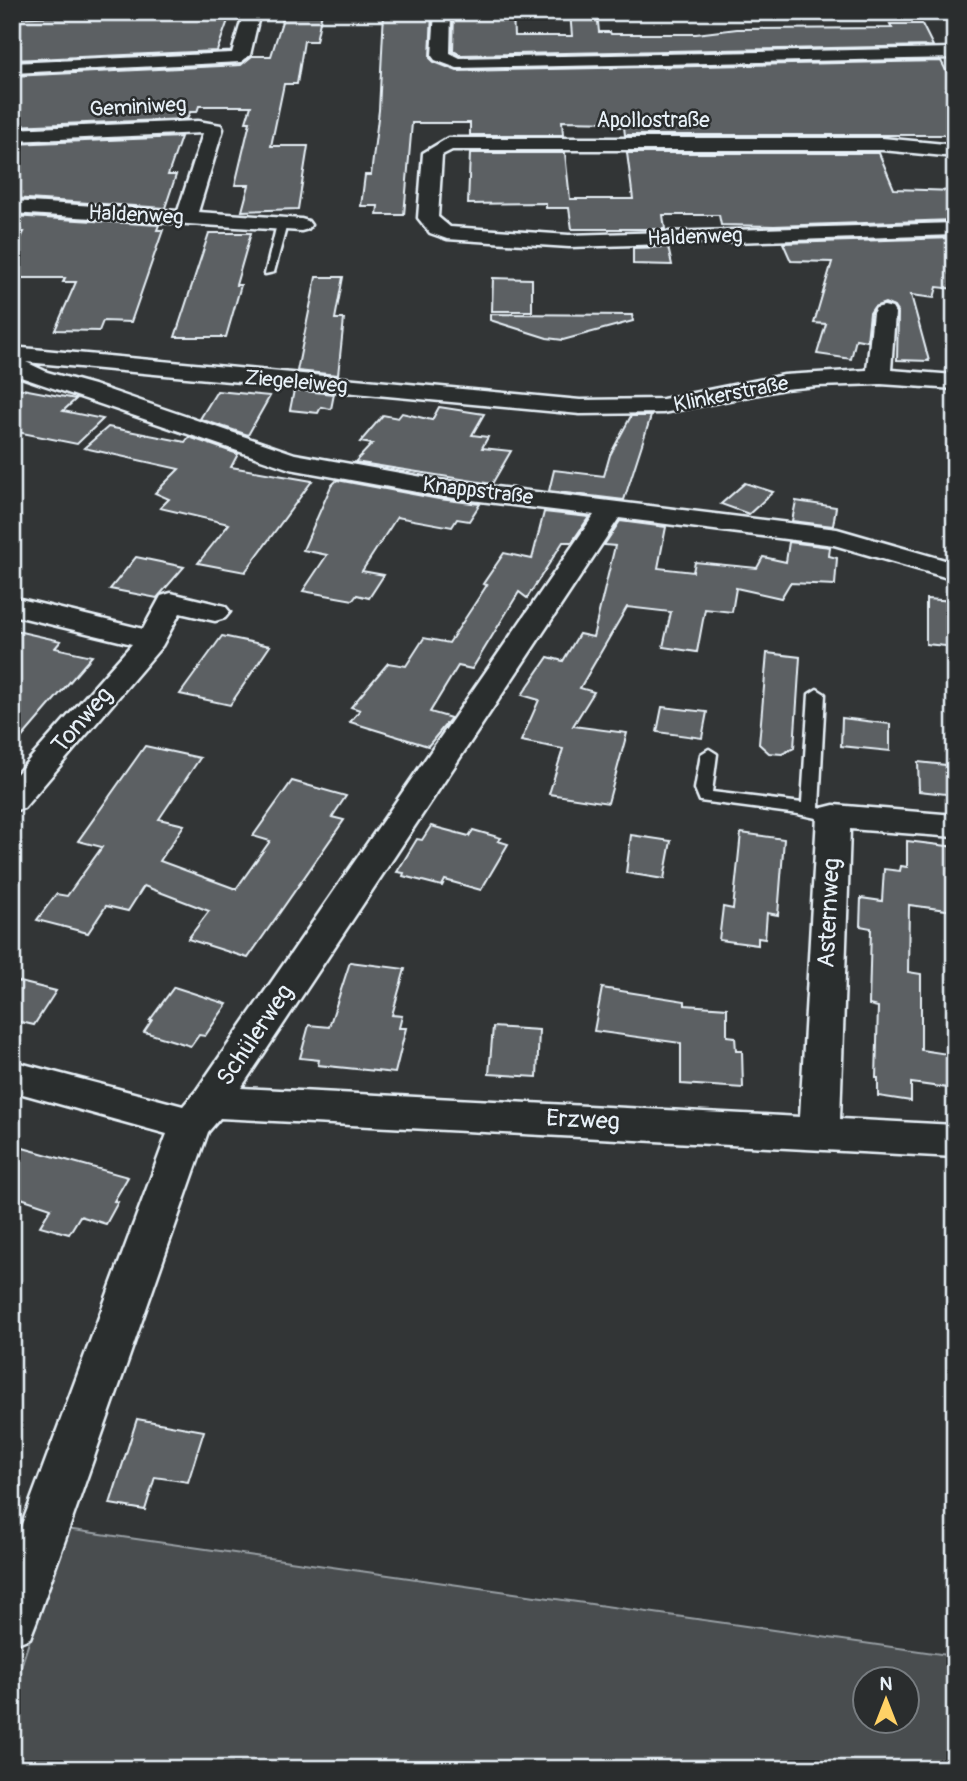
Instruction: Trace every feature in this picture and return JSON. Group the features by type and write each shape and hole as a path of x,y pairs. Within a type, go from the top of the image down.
{"street":[{"path":"12,68 235,58 241,55 252,12"},
{"path":"443,12 441,56 457,63 955,53"},
{"name":"Geminiweg","path":"12,135 198,127 214,129 189,211 184,217"},
{"name":"Apollostraße","path":"437,229 428,218 433,153 448,144 882,144 955,151"},
{"name":"Haldenweg","path":"12,207 292,225"},
{"name":"Haldenweg","path":"437,229 458,234 569,240 955,229"},
{"path":"881,377 878,368 884,313"},
{"name":"Ziegeleiweg","path":"12,354 580,407"},
{"name":"Knappstraße","path":"12,365 38,377 85,390 290,461 439,488 837,537 955,572"},
{"name":"Klinkerstraße","path":"580,407 663,406 784,382 881,377 955,382"},
{"name":"Schülerweg","path":"12,1619 201,1113 612,508"},
{"name":"Tonweg","path":"12,800 152,639 171,602 215,612"},
{"path":"12,606 152,639"},
{"path":"822,813 955,826"},
{"name":"Asternweg","path":"819,1132 822,813"},
{"name":"Erzweg","path":"12,1076 201,1113 819,1132 955,1141"}],"lane":[{"path":"269,272 292,225"},
{"path":"709,754 703,789 706,797 822,813 817,694"}],"shaded area":[{"path":"66,1529 955,1656 955,1769 12,1769 12,1694"}],"building":[{"path":"89,12 231,12 217,51 12,60 12,18 84,15"},
{"path":"285,12 322,12 316,41 304,41 297,84 284,84 271,146 308,146 298,209 242,211 249,185 235,185 250,122 246,122 251,106 199,106 197,112 190,112 187,119 12,126 12,76 241,65 252,56 271,56"},
{"path":"384,12 432,12 430,58 457,71 941,61 955,87 955,135 625,135 624,127 619,127 618,122 562,121 563,135 470,135 470,123 412,123 404,215 377,215 378,206 361,206 365,175 371,175 379,110"},
{"path":"454,12 513,12 514,36 572,36 570,12 597,12 599,32 611,34 696,34 737,29 892,28 890,24 922,24 933,46 461,55 453,51"},
{"path":"181,137 168,175 176,175 165,208 12,198 12,144"},
{"path":"470,153 565,153 570,199 633,199 627,153 879,153 894,189 955,191 955,220 774,226 721,225 719,215 663,215 665,229 572,229 569,208 546,208 546,203 468,204"},
{"path":"12,216 159,225 157,230 163,230 131,322 103,321 99,331 55,330 76,282 63,282 65,278 12,278 12,256 24,232 12,232"},
{"path":"209,233 251,233 236,285 241,285 226,337 175,337"},
{"path":"955,238 955,289 937,287 934,298 911,295 929,361 897,360 898,313 894,307 885,303 874,307 870,313 867,341 856,339 851,359 817,354 826,324 814,323 832,262 791,261 783,243"},
{"path":"668,247 672,265 633,264 633,248"},
{"path":"316,277 343,277 335,319 344,319 338,375 297,371"},
{"path":"493,278 532,279 532,311 492,311"},
{"path":"490,314 632,315 633,321 563,340 547,338 490,320"},
{"path":"12,387 76,399 63,411 103,419 77,444 12,431"},
{"path":"294,390 334,394 331,409 321,407 318,413 290,410"},
{"path":"217,391 270,396 248,435 200,419"},
{"path":"439,407 484,414 472,435 488,437 482,448 511,451 492,484 355,462 372,444 360,442 383,415 398,418 402,413 432,420"},
{"path":"631,416 651,416 624,500 549,491 554,470 604,476 610,455"},
{"path":"108,427 185,442 189,437 238,454 231,467 312,481 245,572 198,563 229,524 160,508 169,499 155,493 179,469 84,448"},
{"path":"337,480 480,504 469,521 457,519 452,527 397,517 362,571 384,575 369,598 357,595 353,600 303,591 327,555 303,550 331,486"},
{"path":"745,483 773,492 749,514 721,504"},
{"path":"796,501 836,507 833,526 792,521"},
{"path":"544,512 589,517 572,542 563,542 527,598 519,592 472,669 458,666 430,712 451,718 428,746 350,722 360,710 351,707 388,663 406,666 424,638 449,643 487,585 483,584 504,553 532,559"},
{"path":"620,521 666,527 658,568 693,572 695,562 757,568 763,557 786,562 789,542 830,547 829,556 837,558 835,585 790,583 781,598 736,588 732,612 705,609 697,652 663,647 671,612 627,607 580,688 594,692 573,726 627,733 608,803 549,794 563,749 521,741 539,700 522,695 548,657 563,661 579,634 593,637 615,546 604,545"},
{"path":"136,557 184,567 157,598 110,589"},
{"path":"926,599 955,601 955,647 926,644"},
{"path":"12,630 61,641 55,648 92,656 12,749"},
{"path":"222,636 270,646 230,705 180,694"},
{"path":"767,653 800,657 794,748 782,754 769,753 759,744"},
{"path":"662,707 707,712 702,738 657,732"},
{"path":"842,718 890,724 890,751 841,746"},
{"path":"145,746 200,758 159,819 184,825 160,861 236,889 270,841 253,836 292,781 346,796 332,817 344,820 248,958 188,939 209,911 144,886 128,911 106,906 88,933 37,920 56,894 67,896 102,847 78,841"},
{"path":"918,762 955,766 955,795 919,791"},
{"path":"431,826 469,836 473,830 501,838 498,841 508,844 481,890 445,880 442,886 397,872 417,839 422,840"},
{"path":"741,833 784,839 778,915 767,913 765,939 758,938 758,945 719,940 723,907 733,909"},
{"path":"631,835 671,841 664,879 626,873"},
{"path":"907,841 955,847 954,911 909,905 908,972 921,974 921,1050 954,1055 955,1089 911,1083 911,1101 878,1096 878,1007 869,1005 871,928 860,926 861,898 882,901 884,869 900,871 901,866 907,867"},
{"path":"350,962 405,969 392,1015 402,1016 399,1028 406,1028 395,1073 318,1065 319,1060 300,1058 309,1025 329,1027"},
{"path":"12,980 56,991 34,1025 12,1020"},
{"path":"174,987 227,1004 205,1036 199,1035 191,1046 144,1032"},
{"path":"602,988 685,1001 685,1005 727,1008 727,1036 735,1037 736,1051 742,1051 743,1088 681,1084 681,1043 594,1031"},
{"path":"493,1027 539,1030 537,1077 489,1074"},
{"path":"12,1145 128,1177 114,1201 118,1202 106,1224 80,1216 69,1234 40,1226 51,1208 12,1195"},
{"path":"137,1419 204,1431 188,1482 155,1477 145,1510 110,1504"}]}
